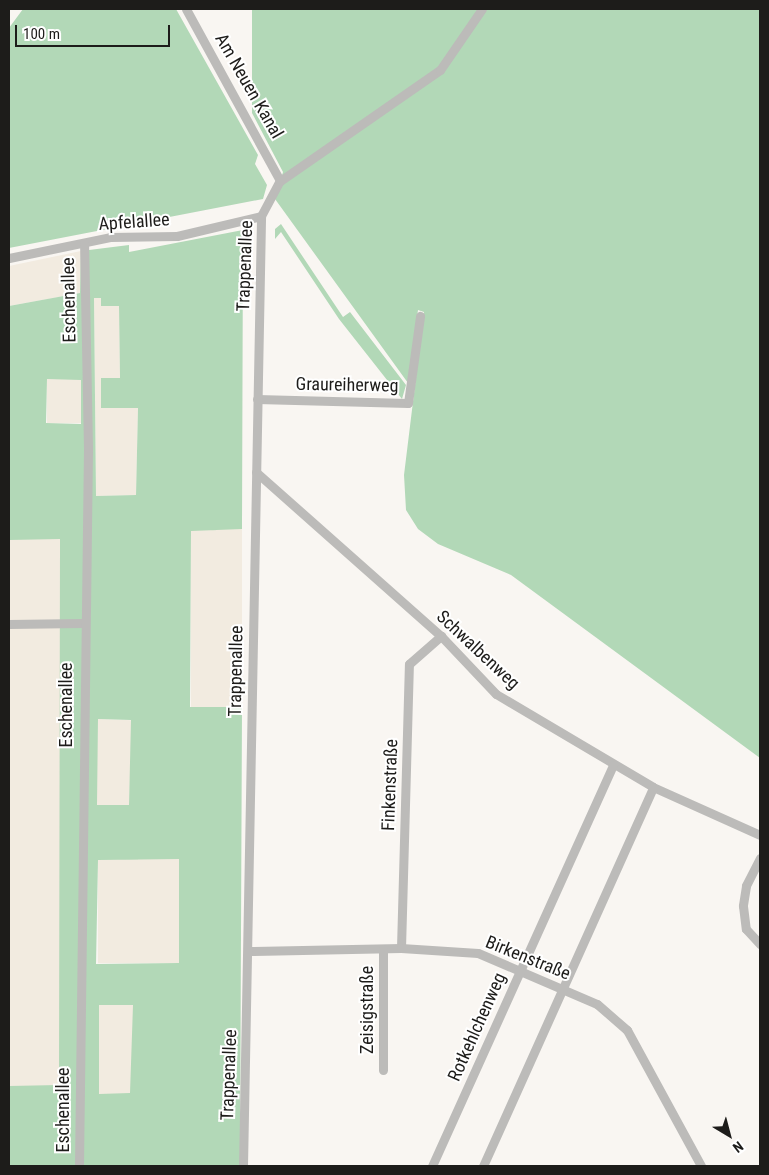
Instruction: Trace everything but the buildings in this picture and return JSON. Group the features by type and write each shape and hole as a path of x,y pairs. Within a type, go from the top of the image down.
{"street":[{"name":"Am Neuen Kanal","path":"186,9 280,181"},
{"path":"280,181 440,70 482,9"},
{"name":"Trappenallee","path":"243,1166 250,951 261,216 280,181"},
{"name":"Apfelallee","path":"9,258 110,237 177,236 261,216"},
{"name":"Eschenallee","path":"79,1166 82,623 88,448 84,243"},
{"name":"Graureiherweg","path":"258,399 408,402 420,316"},
{"name":"Schwalbenweg","path":"256,472 441,636 496,694 653,787 760,835"},
{"path":"9,624 82,623"},
{"name":"Finkenstraße","path":"402,948 410,664 441,636"},
{"name":"Rotkehlchenweg","path":"432,1166 613,765"},
{"path":"482,1166 653,787"},
{"path":"760,858 746,886 743,906 746,929 760,944"},
{"name":"Birkenstraße","path":"250,951 402,948 478,953 597,1004 627,1030 701,1166"},
{"name":"Zeisigstraße","path":"383,949 383,1070"}],"shaded area":[{"path":"81,251 81,293 9,306 9,266"},
{"path":"94,298 101,298 101,306 119,306 120,378 102,408 138,408 136,495 96,496"},
{"path":"47,379 81,379 81,423 47,423"},
{"path":"191,529 242,529 242,707 191,707"},
{"path":"9,539 60,539 60,1086 9,1086"},
{"path":"98,719 132,720 129,806 95,805"},
{"path":"98,859 179,859 179,963 98,963"},
{"path":"99,1004 134,1004 134,1094 99,1094"}],"green space":[{"path":"23,9 176,9 258,155 255,164 267,185 263,199 9,248 9,28"},
{"path":"252,9 760,9 760,758 511,575 438,544 418,529 406,510 404,475 424,312 418,310 408,383 275,199 283,172 252,113"},
{"path":"281,224 343,317 350,312 406,385 402,399 339,319 281,232 275,239 275,229"},
{"path":"243,230 242,529 191,531 190,707 242,707 240,1166 9,1166 9,1086 59,1085 60,539 9,540 9,306 80,293 81,251 129,245 129,252","holes":["94,298 101,298 101,306 119,306 120,378 101,378 101,408 138,408 136,495 96,496","47,379 81,380 81,424 46,423","98,719 131,720 129,805 97,805","179,859 179,963 96,964 98,860","99,1005 133,1005 130,1093 99,1094"]}]}
